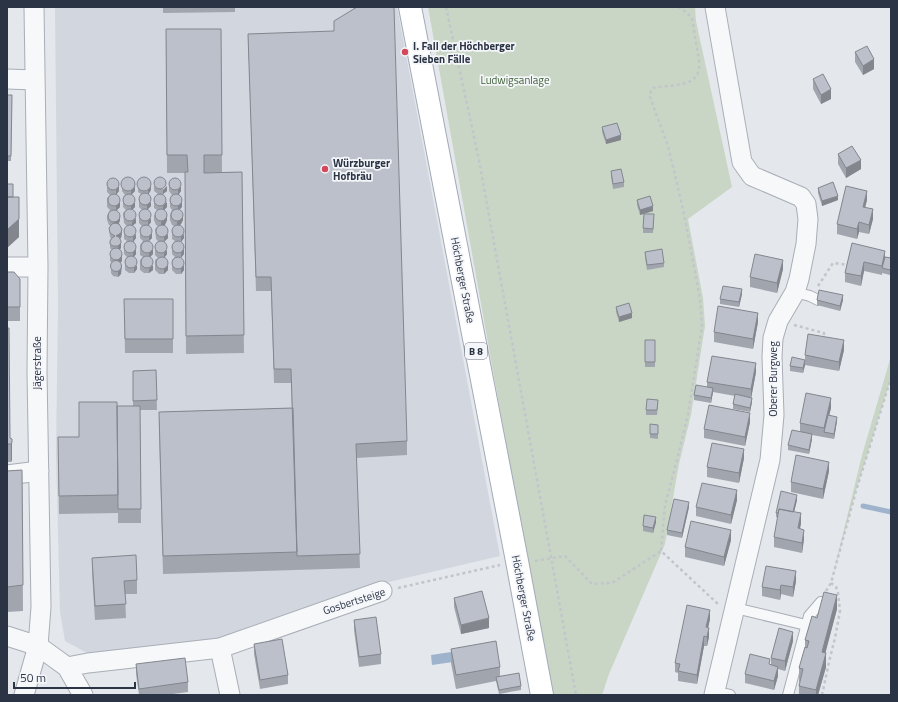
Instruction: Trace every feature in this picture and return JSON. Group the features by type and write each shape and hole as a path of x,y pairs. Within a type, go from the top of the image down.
{"main road":[{"name":"Höchberger Straße","path":"410,7 542,695"}],"street":[{"name":"Jägerstraße","path":"24,695 38,646 41,607 38,471 38,267 34,7"},
{"name":"Oberer Burgweg","path":"716,7 742,162 752,176 801,197 806,204 808,219 806,244 799,279 808,296 778,321 773,338 772,357 774,415 770,460 734,611 720,694"},
{"path":"7,79 35,80"},
{"path":"7,267 38,267"},
{"path":"7,475 38,471"},
{"name":"Gosbertsteige","path":"67,667 96,662 220,648 382,591"},
{"path":"7,636 38,646 67,667 83,695"},
{"path":"220,648 230,695"}],"lane":[{"path":"788,695 809,616 821,602"},
{"path":"734,611 806,625"}],"path":[{"path":"446,7 479,160 576,695"},
{"path":"661,551 664,505 688,414 702,326 700,299 685,219 668,146 650,97 651,90 653,88 687,83 694,80 699,72 700,67 692,18 678,7"},
{"path":"808,296 822,281 833,263 849,265"},
{"path":"778,321 824,333 821,346"},
{"path":"822,695 840,611 838,593 836,587 831,582 856,491 891,378"},
{"path":"533,561 565,556 592,584 612,583 661,551"},
{"path":"661,551 722,608 734,611"},
{"name":"Gosbertsteige","path":"382,591 492,568"}],"shaded area":[{"name":"Würzburger Hofbräu","path":"55,7 397,7 500,556 380,584 220,641 89,654 65,641 60,612 56,454 58,305"}],"green space":[{"name":"Ludwigsanlage","path":"428,7 695,7 696,21 732,187 688,219 703,298 705,326 691,415 679,464 665,544 609,674 602,695 553,695 528,567"},
{"path":"891,356 891,378 856,491 831,583 862,455"}],"water":[{"path":"451,652 453,662 432,665 431,655"}],"building":[{"name":"Würzburger Hofbräu","path":"357,7 394,7 407,441 356,444 360,554 297,556 291,369 274,369 271,277 256,277 248,34 334,31 334,21"},
{"path":"166,29 221,29 222,155 204,155 204,173 242,172 244,335 186,336 185,172 188,172 187,155 167,155"},
{"path":"867,46 874,59 863,66 855,52"},
{"path":"823,74 831,89 821,95 813,79"},
{"path":"7,95 12,95 11,156 7,156"},
{"path":"617,123 621,135 606,140 602,127"},
{"path":"852,146 861,160 846,168 838,154"},
{"path":"621,169 624,182 613,184 611,171"},
{"path":"128,177 133,179 135,184 133,189 128,191 123,189 121,184 123,179"},
{"path":"144,177 149,179 151,184 149,189 144,191 139,189 137,184 139,179"},
{"path":"162,177 165,178 165,188 158,189 155,188 154,181 155,178"},
{"path":"111,178 115,178 119,184 115,190 111,190 107,186 107,182"},
{"path":"173,178 177,178 181,184 177,190 173,190 169,186 169,182"},
{"path":"833,182 838,196 822,201 818,188"},
{"path":"7,184 13,184 13,197 7,197"},
{"path":"846,186 867,191 863,207 873,209 869,225 859,222 857,229 837,224"},
{"path":"143,193 147,193 151,199 147,205 143,205 139,201 139,197"},
{"path":"112,194 116,194 120,200 116,206 112,206 108,202 108,198"},
{"path":"127,194 131,194 135,200 131,206 127,206 123,202 123,198"},
{"path":"158,194 162,194 166,200 162,206 158,206 154,202 154,198"},
{"path":"174,194 178,194 182,200 178,206 174,206 170,202 170,198"},
{"path":"650,196 653,206 640,210 637,200"},
{"path":"7,197 19,197 19,219 7,230"},
{"path":"128,209 132,209 136,215 132,221 128,221 124,217 124,213"},
{"path":"147,209 150,210 150,220 143,221 140,220 139,213 140,210"},
{"path":"159,209 163,209 167,215 163,221 159,221 155,217 155,213"},
{"path":"175,209 179,209 183,215 179,221 175,221 171,217 171,213"},
{"path":"112,210 116,210 120,216 116,222 112,222 108,218 108,214"},
{"path":"644,214 654,214 653,229 643,228"},
{"path":"115,223 119,224 122,229 121,233 116,236 119,237 121,241 118,246 113,246 110,244 110,241 115,236 110,233 109,228"},
{"path":"128,225 132,225 136,231 132,237 128,237 124,233 124,229"},
{"path":"144,225 148,225 152,231 148,237 144,237 140,233 140,229"},
{"path":"160,225 164,225 168,231 164,237 160,237 156,233 156,229"},
{"path":"180,225 183,226 183,236 176,237 173,236 172,229 173,226"},
{"path":"128,241 132,241 136,247 132,253 128,253 124,249 124,245"},
{"path":"145,241 149,241 153,247 149,253 145,253 141,249 141,245"},
{"path":"159,241 163,241 167,247 163,253 159,253 155,249 155,245"},
{"path":"176,241 180,241 184,247 180,253 176,253 172,249 172,245"},
{"path":"852,243 885,251 882,266 864,262 861,276 845,273"},
{"path":"116,248 120,250 122,254 120,258 116,260 112,258 110,254 112,250"},
{"path":"662,249 664,263 647,265 645,252"},
{"path":"755,254 783,260 777,283 750,277"},
{"path":"129,256 133,256 137,262 133,268 129,268 125,264 125,260"},
{"path":"145,256 149,256 153,262 149,268 145,268 141,264 141,260"},
{"path":"160,257 164,257 168,263 164,269 160,269 156,265 156,261"},
{"path":"176,257 180,257 184,263 180,269 176,269 172,265 172,261"},
{"path":"885,257 891,258 890,270 882,268"},
{"path":"116,260 120,262 122,266 120,270 116,272 112,270 110,266 112,262"},
{"path":"7,272 14,272 20,279 20,307 7,307"},
{"path":"723,286 742,289 739,302 720,299"},
{"path":"819,290 843,295 840,306 817,300"},
{"path":"124,299 173,299 173,339 125,339"},
{"path":"629,303 632,313 619,317 616,307"},
{"path":"718,306 758,313 753,339 714,332"},
{"path":"7,328 9,328 11,444 7,443"},
{"path":"808,334 844,340 839,362 805,355"},
{"path":"645,340 655,340 655,362 645,362"},
{"path":"712,356 756,363 751,389 707,382"},
{"path":"792,357 805,360 803,368 790,366"},
{"path":"156,370 157,400 133,401 133,371"},
{"path":"696,385 713,388 711,398 694,395"},
{"path":"806,393 831,398 824,428 800,423"},
{"path":"735,394 752,398 750,408 733,404"},
{"path":"647,399 658,400 657,410 646,410"},
{"path":"79,402 117,402 118,495 59,496 58,437 79,437"},
{"path":"709,405 750,413 745,437 704,429"},
{"path":"117,406 140,406 141,509 118,509"},
{"path":"293,408 297,552 163,556 159,412"},
{"path":"828,415 837,417 834,434 824,432"},
{"path":"650,424 658,425 658,434 650,434"},
{"path":"792,430 812,434 809,450 788,445"},
{"path":"712,443 744,449 739,473 707,467"},
{"path":"796,455 829,462 823,489 791,482"},
{"path":"22,470 23,585 7,587 7,471"},
{"path":"702,483 737,490 731,515 696,507"},
{"path":"781,491 797,495 793,512 779,509 778,513 776,513"},
{"path":"674,499 689,502 682,533 667,530"},
{"path":"779,509 801,513 798,528 804,530 802,543 774,537"},
{"path":"644,515 656,517 653,528 643,526"},
{"path":"691,521 731,530 724,557 685,547"},
{"path":"136,555 137,580 124,581 126,604 95,606 92,558"},
{"path":"766,566 796,571 793,587 781,585 780,590 762,587"},
{"path":"482,591 489,618 461,625 454,598"},
{"path":"824,592 837,595 822,652 826,653 816,690 799,686 803,669 799,668 805,647 807,648 809,641 805,640 812,616 817,618"},
{"path":"687,605 710,610 706,627 709,628 707,637 704,636 697,675 678,671 680,664 675,663"},
{"path":"376,617 381,654 359,657 354,620"},
{"path":"779,628 793,632 785,661 771,658"},
{"path":"282,639 288,675 260,680 254,644"},
{"path":"496,641 500,667 456,675 451,649"},
{"path":"750,654 770,659 769,664 778,667 774,681 745,674"},
{"path":"185,658 188,682 139,689 136,664"},
{"path":"519,673 521,686 499,690 496,677"}],"waterway":[{"path":"863,506 891,512"}],"place":[{"name":"I. Fall der Höchberger Sieben Fälle","path":"405,52"},
{"name":"Würzburger Hofbräu","path":"325,169"}]}
